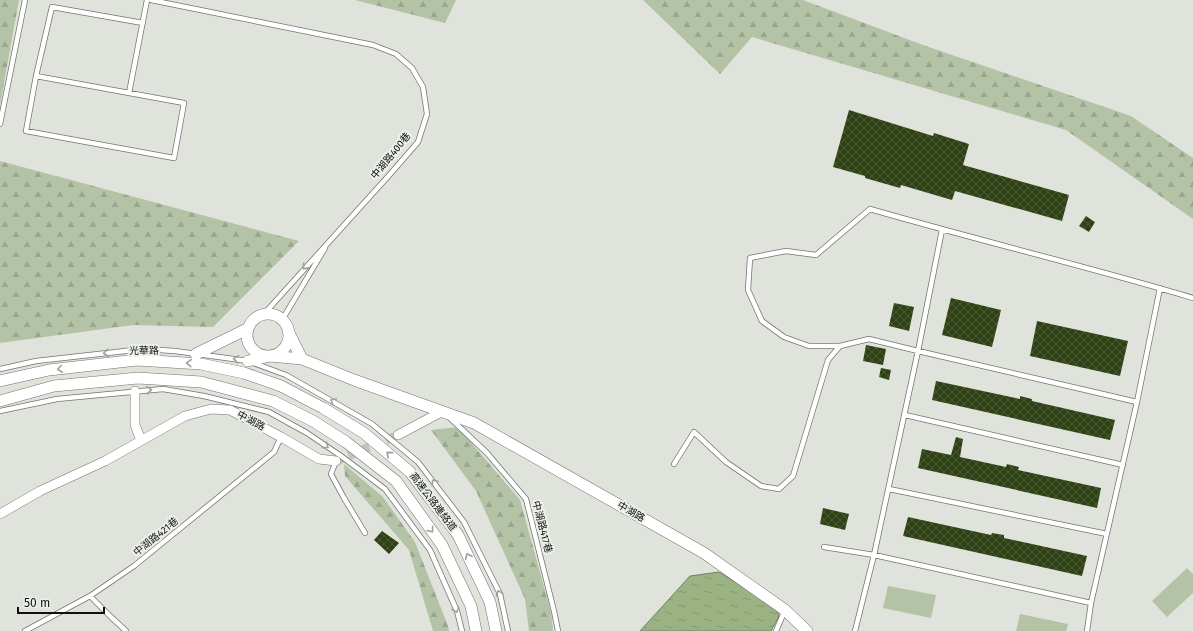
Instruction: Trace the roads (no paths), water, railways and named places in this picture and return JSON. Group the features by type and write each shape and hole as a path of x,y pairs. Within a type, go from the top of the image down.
{"street":[{"path":"270,356 257,354 251,349 246,336 250,323 256,318 270,314 277,316 286,325 302,359"},
{"path":"196,354 247,329"},
{"path":"248,361 277,354 283,350 289,337 288,330"},
{"name":"中湖路","path":"270,356 302,359 354,380 474,423 704,553 785,610 807,631"},
{"name":"光華路","path":"0,381 49,370 137,360 201,364 244,373 281,386"},
{"name":"高速公路連絡道","path":"0,401 54,386 138,378 201,382 273,401 313,421 346,442 396,481 442,545 471,606 476,631"},
{"name":"高速公路連絡道","path":"281,386 323,408 364,433 410,472 458,535 490,602 496,631"},
{"path":"135,391 135,425 141,440"},
{"name":"中湖路","path":"0,514 40,491 105,461 186,416 211,409 230,410 319,458 336,461"},
{"path":"398,435 443,411"}],"lane":[{"path":"0,124 25,0"},
{"path":"129,93 147,0"},
{"name":"中湖路400巷","path":"151,0 373,46 396,54 412,68 423,87 426,114 418,142 263,315"},
{"path":"36,76 184,103 174,158 26,131 36,76 52,7 143,23"},
{"path":"1137,402 918,352 869,338 840,346 809,346 784,337 762,321 748,290 750,258 786,251 816,255 870,209 1193,298"},
{"path":"855,631 874,555 918,352 942,230"},
{"name":"中湖路400巷","path":"282,320 331,238"},
{"path":"1087,631 1137,402 1160,288"},
{"path":"674,464 694,432 726,462 737,470 761,486 779,489 793,476 828,360 840,346"},
{"name":"光華路","path":"0,369 36,361 143,350 175,351 248,361 286,375 372,424 418,462 464,522 500,594 508,631"},
{"path":"0,411 57,399 163,389 204,396 269,412 307,433 385,489 430,550 458,611 462,631"},
{"name":"中湖路417巷","path":"443,411 488,453 526,499 558,631"},
{"path":"904,415 1123,465"},
{"name":"中湖路421巷","path":"24,631 90,596 134,566 274,452 281,437"},
{"path":"336,461 331,474 365,533"},
{"path":"888,489 1107,534"},
{"path":"824,547 874,555 1092,603"},
{"path":"90,596 126,631"},
{"path":"776,631 785,610"}],"water":[{"path":"719,572 776,608 779,616 771,631 640,631 690,576"}],"tunnel":[{"path":"336,461 398,435"}]}
